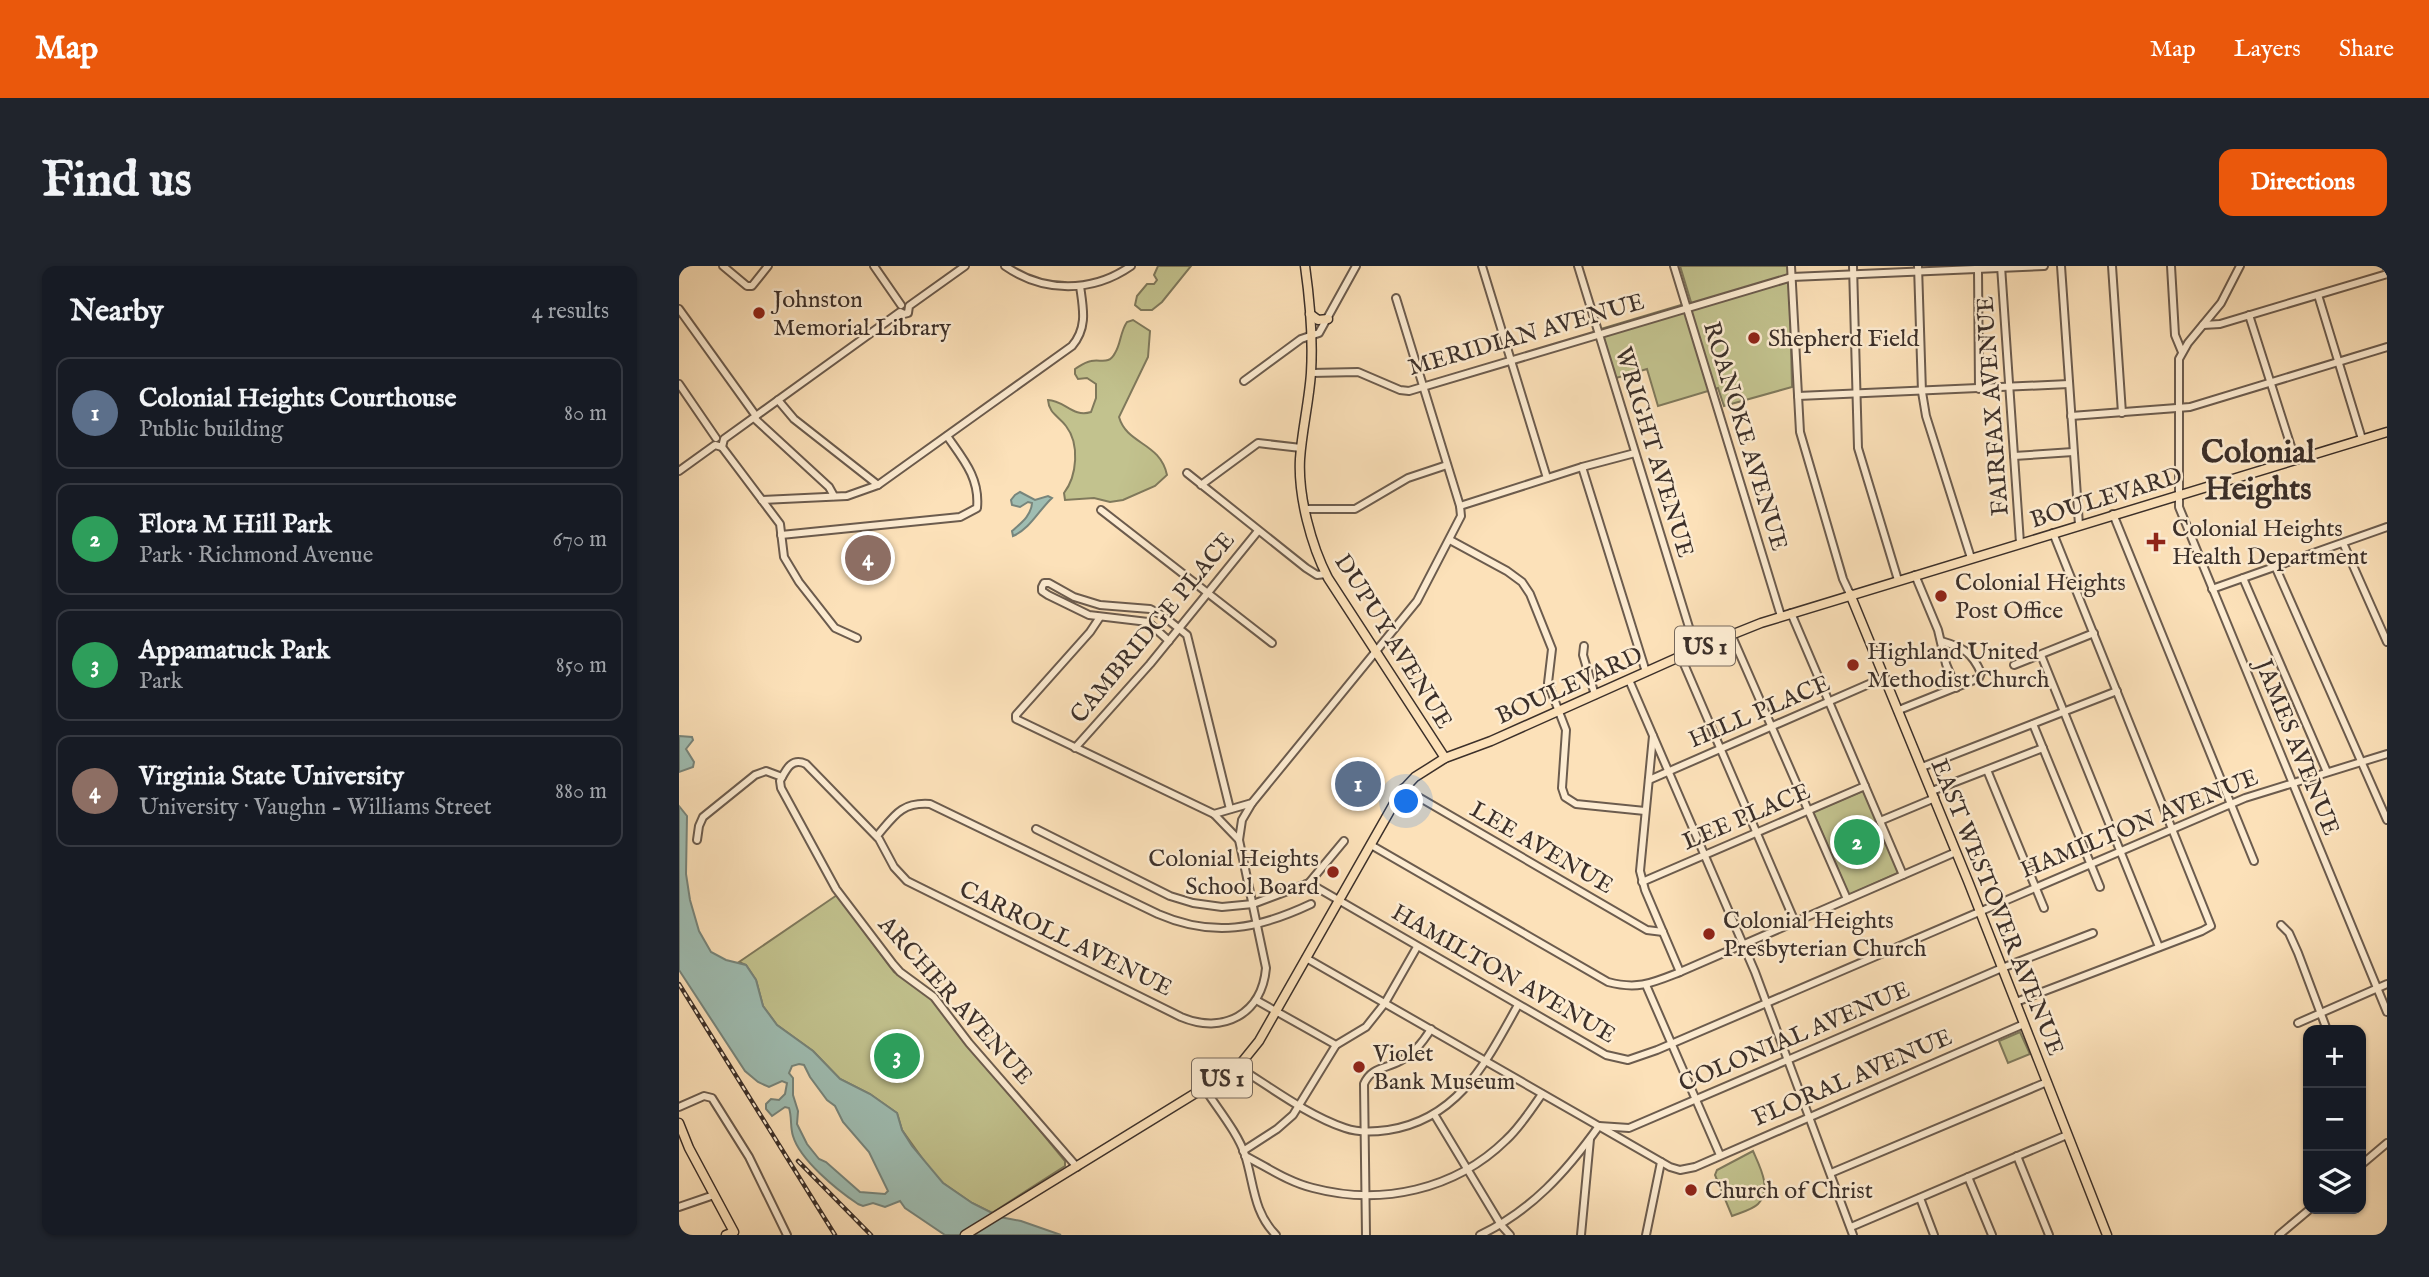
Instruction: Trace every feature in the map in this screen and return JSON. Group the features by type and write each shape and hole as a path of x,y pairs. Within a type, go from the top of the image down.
{"main road":[{"name":"DUPUY AVENUE","path":"1305,266 1311,336 1311,373 1301,448 1300,482 1305,509 1326,575 1445,758"},
{"path":"1310,314 1318,320 1328,319"},
{"name":"BOULEVARD","path":"965,1235 1238,1067 1253,1050 1276,1012 1403,788 1424,770 1445,758 1491,741 1731,634 1781,616 2387,432"},
{"name":"EAST WESTOVER AVENUE","path":"1850,594 1980,910 2107,1235"},
{"path":"679,1123 731,1234"}],"street":[{"path":"723,266 749,286 755,285 768,266"},
{"path":"874,266 904,307"},
{"path":"679,471 904,307 965,266"},
{"path":"1005,266 1023,277 1043,284 1080,286 1107,279 1132,266"},
{"path":"1244,381 1301,339 1319,333 1356,266"},
{"path":"1482,266 1547,478"},
{"name":"WRIGHT AVENUE","path":"1578,266 1696,650"},
{"name":"ROANOKE AVENUE","path":"1674,266 1781,616"},
{"path":"1791,266 1801,439 1850,594"},
{"name":"MERIDIAN AVENUE","path":"1311,373 1358,372 1400,390 1409,391 1792,277 1853,270 1978,270 2044,266"},
{"path":"2061,266 2079,525"},
{"path":"2112,266 2122,413"},
{"path":"2171,266 2175,335 2182,352 2221,303 2240,266"},
{"name":"FAIRFAX AVENUE","path":"2001,267 2020,543"},
{"path":"1918,269 1922,392 1929,428 1971,558"},
{"path":"1853,270 1860,456 1898,580"},
{"path":"1978,270 1979,389"},
{"path":"2203,325 2215,325 2386,275"},
{"path":"762,500 857,494 877,485 1076,341 1084,322 1080,286"},
{"path":"2318,295 2362,439"},
{"path":"1336,1045 1256,1000 1263,986 1266,968 1239,840 1242,820 1252,803 1420,596 1461,516 1396,298"},
{"path":"679,309 755,417 829,487 834,496"},
{"path":"2249,315 2295,459"},
{"path":"2071,416 2178,409 2387,347"},
{"name":"JAMES AVENUE","path":"2182,352 2178,366 2177,495 2180,512 2387,1013"},
{"path":"679,384 780,524 784,557 800,584 835,628 857,638"},
{"path":"1798,396 2069,384"},
{"path":"778,400 794,419 877,485"},
{"path":"781,535 960,517 970,513 977,508 976,484 972,473 947,436"},
{"path":"1201,485 1258,443 1301,448"},
{"path":"2014,456 2073,452"},
{"path":"1460,506 1635,453"},
{"path":"1305,509 1355,509 1408,478 1447,465"},
{"path":"1582,467 1646,672"},
{"path":"1187,473 1313,573 1326,575"},
{"path":"1101,510 1272,643"},
{"path":"2113,514 2253,861"},
{"path":"2212,589 2387,527"},
{"name":"CAMBRIDGE PLACE","path":"1075,748 1178,631 1258,531"},
{"path":"2016,1002 2209,929 2211,923 2053,533"},
{"path":"1450,540 1507,571 1525,587 1552,649 1553,658 1548,678 1566,730 1562,788 1567,800 1580,804 1645,811"},
{"path":"2343,543 2387,642"},
{"path":"2275,566 2387,820"},
{"path":"1915,575 1956,688"},
{"path":"2243,578 2327,772"},
{"path":"1169,641 1148,622 1100,617 1079,611 1042,591 1042,585 1049,583 1074,597 1100,605 1150,610 1162,615 1178,631 1185,633 1189,639 1230,809"},
{"path":"1791,613 1903,875"},
{"path":"1100,617 1016,717 1018,721 1214,814 1239,840"},
{"path":"2014,665 2094,633"},
{"path":"1731,634 1847,899"},
{"path":"1899,710 1977,680 1981,673 1969,652 1941,641"},
{"path":"1584,646 1583,654 1595,695"},
{"path":"2041,655 2159,947"},
{"path":"1681,657 1795,922"},
{"name":"HILL PLACE","path":"1649,780 1885,677"},
{"path":"1629,680 1744,944 1852,1231 1920,1198 2067,1135"},
{"path":"1922,767 2117,691"},
{"path":"2033,724 2100,887"},
{"path":"1654,734 1640,863 1642,882 1680,972"},
{"path":"1880,821 1933,794 2043,748"},
{"name":"HAMILTON AVENUE","path":"1309,883 1613,1058 1635,1058 2231,804 2387,754"},
{"name":"CARROLL AVENUE","path":"782,777 786,768 793,763 806,764 877,836 894,867 907,881 1181,1017 1206,1024 1225,1022 1247,1010 1256,1000"},
{"path":"1987,770 2043,908"},
{"path":"697,840 703,817 755,775 766,771 782,777"},
{"name":"ARCHER AVENUE","path":"782,777 781,788 836,889 893,964 934,997 969,1043 1077,1167"},
{"name":"LEE PLACE","path":"1642,882 1865,786"},
{"name":"LEE AVENUE","path":"1403,788 1647,930 1663,932"},
{"path":"877,836 899,810 917,803 930,804 1168,919 1184,924 1225,929 1258,925 1311,904"},
{"path":"1214,814 1252,803"},
{"path":"1036,829 1170,896 1222,907 1253,904 1309,883 1345,841"},
{"path":"1371,845 1608,982 1627,987 1646,985 1680,972 1956,852"},
{"path":"2281,925 2289,933 2298,953 2325,1025"},
{"name":"COLONIAL AVENUE","path":"1599,1126 1629,1128 2002,968 2093,933"},
{"path":"1244,1153 1283,1125 1300,1105 1336,1045 1366,1027 1385,1003 1417,947"},
{"path":"1306,958 1661,1162 1646,1235"},
{"path":"2298,1023 2387,984"},
{"path":"1646,985 1720,1155"},
{"path":"1238,1067 1339,1125 1364,1132 1410,1125 1448,1105 1468,1086 1486,1061 1518,1005"},
{"name":"FLORAL AVENUE","path":"1661,1162 1680,1170 1695,1167 2024,1024"},
{"path":"1366,1235 1364,1089 1367,1078 1373,1071 1411,1054 1431,1029"},
{"path":"1831,1173 2047,1082"},
{"path":"1205,1089 1244,1153 1254,1197 1263,1219 1276,1235"},
{"path":"1244,1153 1285,1178 1312,1188 1365,1196 1409,1192 1443,1182 1468,1170 1506,1141 1542,1094"},
{"path":"679,1107 705,1096 710,1097 762,1183 787,1235"},
{"path":"1434,1114 1501,1225 1510,1235"},
{"path":"1479,1235 1501,1225 1526,1208 1552,1185 1599,1126"},
{"path":"1619,1138 1629,1128"},
{"path":"1581,1235 1590,1139"},
{"path":"2366,1161 2387,1143"},
{"path":"2017,1156 2049,1235"},
{"path":"1968,1177 1991,1235"},
{"path":"679,1207 714,1195"},
{"path":"1920,1198 1934,1235"},
{"path":"2279,1235 2303,1214"}],"green space":[{"path":"1158,266 1191,266 1162,302 1152,310 1141,310 1135,305 1137,296 1147,284 1154,284 1157,280 1154,275"},
{"path":"1680,266 1789,266 1792,387 1724,406 1718,388 1658,406 1647,369 1616,378 1601,329 1691,302"},
{"path":"1133,320 1150,331 1148,357 1119,417 1129,433 1158,456 1167,475 1155,486 1123,500 1065,500 1064,493 1074,469 1075,451 1070,433 1052,412 1048,400 1079,413 1091,412 1096,398 1096,384 1087,378 1078,379 1075,369 1089,362 1105,361 1113,357 1127,322"},
{"path":"1865,790 1900,872 1849,895 1813,812"},
{"path":"837,895 894,972 931,998 1065,1161 1065,1166 992,1213 972,1203 932,1172 902,1130 897,1113 870,1094 840,1079 813,1051 777,1025 763,1006 756,980 746,965 739,962"},
{"path":"2020,1032 2030,1054 2008,1063 1999,1041"},
{"path":"1753,1151 1761,1170 1764,1192 1758,1204 1732,1216 1715,1175 1717,1170"}],"water":[{"path":"1020,492 1035,500 1048,496 1052,498 1029,524 1013,536 1012,531 1028,515 1032,503 1028,502 1020,507 1012,505 1011,500"},
{"path":"679,736 692,737 693,740 686,749 694,762 693,767 679,772"},
{"path":"679,806 687,816 686,874 690,900 699,931 711,952 726,960 746,965 756,980 763,1006 777,1025 813,1051 840,1079 870,1094 897,1113 902,1130 912,1146 943,1183 972,1203 1000,1217 1021,1221 1061,1235 945,1235 905,1208 900,1201 885,1207 873,1203 863,1206 858,1204 830,1183 803,1155 793,1136 789,1108 785,1107 772,1116 766,1109 766,1104 771,1099 779,1100 785,1094 787,1083 782,1081 769,1087 745,1071 679,970","holes":["804,1065 827,1100 835,1106 843,1122 869,1152 888,1191 885,1194 860,1192 819,1159 807,1144 797,1124 798,1111 793,1095 793,1078 789,1073 792,1066"]}],"railway":[{"path":"679,984 835,1235"},
{"path":"798,1161 871,1235"}],"place":[{"name":"Johnston Memorial Library","path":"759,313"},
{"name":"Shepherd Field","path":"1754,338"},
{"name":"Colonial Heights Health Department","path":"2156,542"},
{"name":"Virginia State University","path":"868,558"},
{"name":"Colonial Heights Post Office","path":"1941,596"},
{"name":"Highland United Methodist Church","path":"1853,665"},
{"name":"Colonial Heights Courthouse","path":"1358,784"},
{"name":"Flora M Hill Park","path":"1857,842"},
{"name":"Colonial Heights School Board","path":"1333,872"},
{"name":"Colonial Heights Presbyterian Church","path":"1709,934"},
{"name":"Appamatuck Park","path":"897,1056"},
{"name":"Violet Bank Museum","path":"1359,1067"},
{"name":"Church of Christ","path":"1691,1190"}],"district":[{"name":"Colonial Heights","path":"2258,470"}]}
